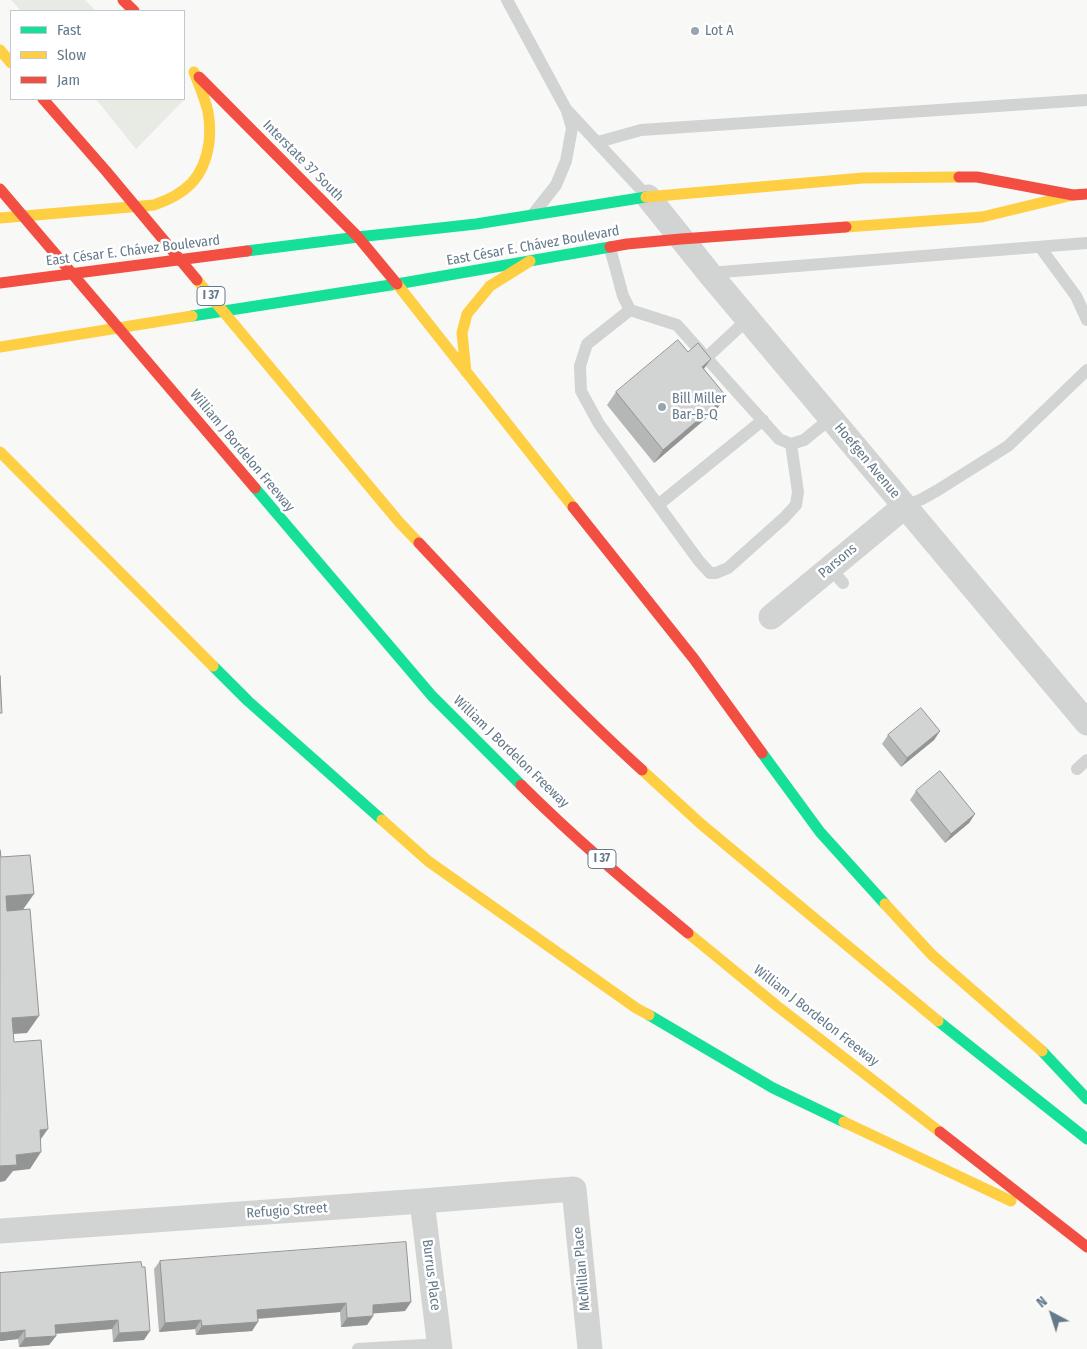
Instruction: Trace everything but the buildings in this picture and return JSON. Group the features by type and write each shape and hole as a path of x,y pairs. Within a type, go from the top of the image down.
{"main road":[{"path":"123,0 133,10"},
{"path":"0,50 10,62"},
{"name":"Interstate 37 South","path":"185,63 358,237 397,284 694,659 820,832 932,955 1043,1052 1087,1099"},
{"path":"0,218 154,205 171,199 184,191 196,178 203,164 210,136 208,112 194,72"},
{"name":"I 37","path":"44,100 106,170 399,522 506,636 612,743 731,850 913,1001 1087,1139"},
{"name":"East César E. Chávez Boulevard","path":"0,283 358,237 476,224 648,197 862,178 977,177 1073,195"},
{"name":"William J Bordelon Freeway","path":"0,189 432,696 538,802 635,889 778,1006 1087,1247"},
{"name":"East César E. Chávez Boulevard","path":"0,347 397,284 627,244 681,238 982,217 1073,195 1087,194"},
{"path":"466,372 462,333 467,314 490,286 530,262"},
{"path":"0,452 248,701 428,861 636,1008 773,1088 1058,1224"}],"street":[{"name":"Hoefgen Avenue","path":"648,197 709,273 1087,723"},
{"name":"Parsons","path":"771,617 836,576 905,506"},
{"name":"Refugio Street","path":"0,1231 574,1189"},
{"name":"McMillan Place","path":"574,1189 590,1349"},
{"name":"Burrus Place","path":"422,1201 440,1346"}],"lane":[{"path":"507,0 566,109 572,128 566,161 556,185 533,215"},
{"path":"598,142 641,130 1087,100"},
{"path":"566,109 648,197"},
{"path":"709,273 1087,243"},
{"path":"1040,247 1076,296 1087,320"},
{"path":"610,248 623,296 630,310 677,325 779,438 791,444 804,440 831,418"},
{"path":"630,310 587,344 580,366 581,391 599,424 699,561 710,572 716,573 728,568 796,505 798,492 791,444"},
{"path":"706,358 748,319"},
{"path":"905,506 930,494 1008,446 1087,370"},
{"path":"658,505 763,420"},
{"path":"1077,769 1087,760"},
{"path":"358,1349 440,1346"}],"shaded area":[{"path":"11,0 85,0 95,10 20,10"},
{"path":"97,100 184,100 136,149"}],"traffic: fast":[{"path":"247,251 476,224 646,197"},
{"path":"192,316 397,284 610,247"},
{"path":"255,488 432,696 521,785"},
{"path":"213,666 248,701 382,820"},
{"path":"762,753 820,832 885,904"},
{"path":"649,1015 773,1088 844,1122"},
{"path":"938,1021 1087,1139"},
{"path":"1042,1051 1087,1099"}],"traffic: slow":[{"path":"0,50 10,62"},
{"path":"0,218 154,205 184,190 192,183 203,166 207,155 209,139 208,112 194,72"},
{"path":"646,197 863,178 959,177"},
{"path":"846,227 982,217 1073,195"},
{"path":"466,372 462,333 467,314 490,286 530,261"},
{"path":"197,280 399,522 419,543"},
{"path":"397,284 573,507"},
{"path":"0,347 192,316"},
{"path":"0,452 213,666"},
{"path":"642,770 701,824 938,1021"},
{"path":"382,820 428,861 636,1008 649,1015"},
{"path":"885,904 932,955 1042,1051"},
{"path":"688,933 777,1006 940,1132"},
{"path":"844,1122 1011,1201"}],"traffic: jam":[{"path":"123,0 133,10"},
{"path":"199,77 358,237 397,284"},
{"path":"44,100 197,280"},
{"path":"959,177 977,177 1073,195 1087,194"},
{"path":"0,189 255,488"},
{"path":"610,247 681,239 846,227"},
{"path":"0,283 247,251"},
{"path":"573,507 694,659 762,753"},
{"path":"419,543 556,687 642,770"},
{"path":"521,785 561,824 688,933"},
{"path":"940,1132 1087,1247"}],"place":[{"name":"Lot A","path":"695,31"},
{"name":"Bill Miller Bar-B-Q","path":"662,407"}]}
